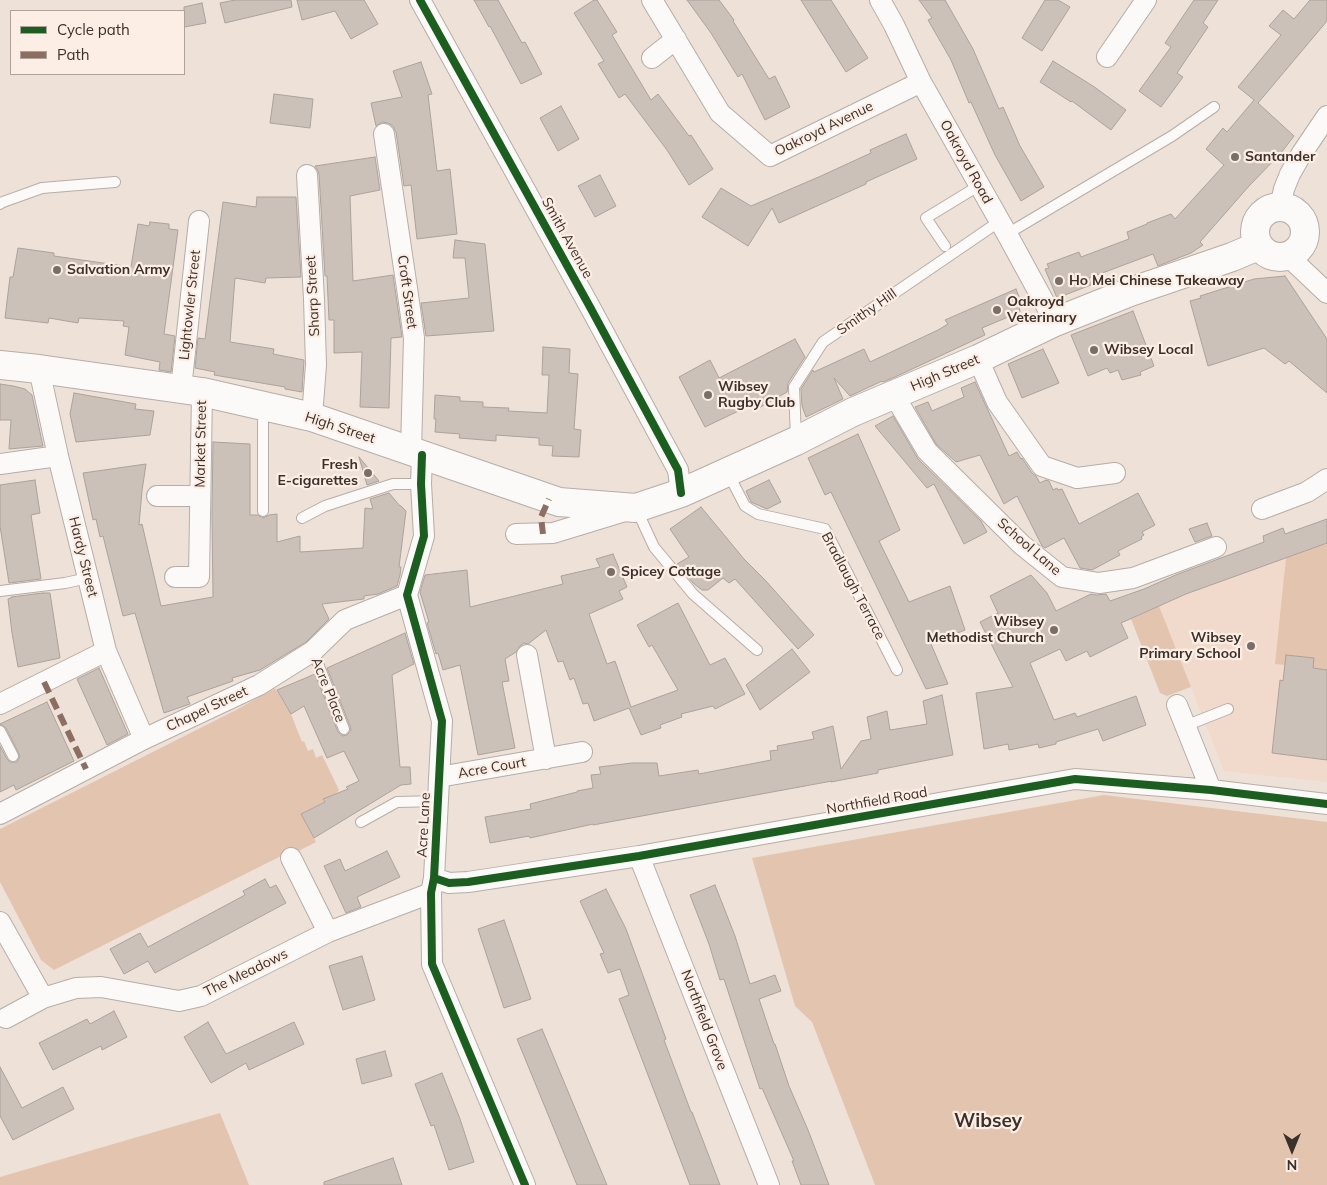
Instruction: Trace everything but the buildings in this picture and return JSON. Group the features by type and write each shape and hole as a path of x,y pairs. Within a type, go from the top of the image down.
{"main road":[{"path":"1280,207 1292,210 1304,223 1306,246 1280,258 1271,256 1258,246 1254,229 1262,214 1268,209 1280,207"},
{"name":"High Street","path":"0,365 192,390 312,417 559,502 636,508 681,493 796,441 852,412 978,359 1055,322 1130,292 1232,257 1258,246"}],"street":[{"name":"Smith Avenue","path":"420,0 586,298 678,470 681,493"},
{"name":"Oakroyd Avenue","path":"652,0 720,113 770,156 921,82"},
{"name":"Oakroyd Road","path":"880,0 921,82 1055,322"},
{"path":"1107,57 1146,0"},
{"path":"652,58 676,39"},
{"path":"1280,207 1290,174 1327,116"},
{"name":"Croft Street","path":"384,134 414,338 416,453"},
{"name":"Sharp Street","path":"307,175 316,365 312,417"},
{"name":"Lightowler Street","path":"192,390 199,222"},
{"path":"1306,246 1327,293"},
{"path":"978,359 997,402 1042,466 1077,478 1115,473"},
{"name":"Hardy Street","path":"39,369 58,456 106,651 144,739"},
{"name":"Market Street","path":"175,577 199,577 200,496 192,390"},
{"name":"School Lane","path":"894,395 927,451 1022,545 1062,577 1099,583 1133,578 1216,547"},
{"path":"407,595 424,536 421,484 416,453"},
{"path":"0,464 58,456"},
{"path":"1262,509 1307,492 1327,479"},
{"name":"Market Street","path":"156,496 200,496"},
{"name":"High Street","path":"516,534 553,533 636,508"},
{"name":"Chapel Street","path":"0,814 144,739 259,685 313,651 344,620 407,595"},
{"name":"Acre Lane","path":"407,595 442,721 433,885 432,964 524,1184"},
{"path":"0,704 106,651"},
{"name":"Acre Court","path":"527,655 546,759"},
{"path":"1176,705 1211,790"},
{"name":"Acre Court","path":"439,777 582,752"},
{"name":"Northfield Road","path":"433,885 468,882 639,856 1075,779 1211,790 1327,804"},
{"name":"Northfield Grove","path":"639,856 769,1185"},
{"path":"291,858 328,932"},
{"name":"The Meadows","path":"6,1018 43,998 76,988 101,987 178,1001 202,996 328,932 433,885"},
{"path":"0,922 43,998"}],"lane":[{"name":"Smithy Hill","path":"796,441 794,387 824,342 1003,227 1172,136 1214,107"},
{"path":"0,204 0,202 42,188 115,182"},
{"path":"944,246 926,218 980,185"},
{"path":"263,406 263,511"},
{"name":"Bradlaugh Terrace","path":"727,472 745,506 758,514 825,529 897,670"},
{"path":"302,518 325,506 393,484 421,484"},
{"path":"636,508 654,547 693,594 757,650"},
{"path":"0,591 88,578"},
{"name":"Acre Place","path":"313,651 344,729"},
{"path":"1185,726 1228,708"},
{"path":"0,731 13,756"},
{"path":"362,822 397,802 437,801"}],"shaded area":[{"name":"Wibsey Primary School","path":"1327,543 1327,782 1224,771 1159,606"},
{"path":"1327,543 1327,670 1313,668 1313,658 1286,655 1285,665 1275,664 1286,558"},
{"path":"1159,606 1191,687 1167,696 1160,693 1131,619"},
{"path":"275,688 291,714 302,742 304,741 308,751 313,749 316,758 322,755 339,790 336,794 323,799 324,802 301,814 316,842 283,859 281,856 54,970 41,960 0,882 0,829 236,710"},
{"path":"1104,795 1327,822 1327,1185 875,1185 812,1022 795,1006 752,858"},
{"path":"220,1113 249,1185 0,1185 0,1177"}],"marked path":[{"path":"543,534 541,517 549,499"},
{"path":"44,682 86,769"}],"cycle path":[{"path":"420,0 678,470 681,493"},
{"path":"422,455 421,484 424,536 407,595 442,721 434,878 431,893 432,964 525,1185"},
{"path":"434,878 449,883 468,882 639,856 1075,779 1211,790 1327,804"}],"place":[{"name":"Santander","path":"1235,157"},
{"name":"Salvation Army","path":"57,270"},
{"name":"Ho Mei Chinese Takeaway","path":"1059,281"},
{"name":"Oakroyd Veterinary","path":"997,310"},
{"name":"Wibsey Local","path":"1094,350"},
{"name":"Wibsey Rugby Club","path":"708,395"},
{"name":"Fresh E-cigarettes","path":"368,473"},
{"name":"Spicey Cottage","path":"611,572"},
{"name":"Wibsey Methodist Church","path":"1054,630"},
{"name":"Wibsey Primary School","path":"1251,646"}],"district":[{"name":"Wibsey","path":"988,1121"}]}
